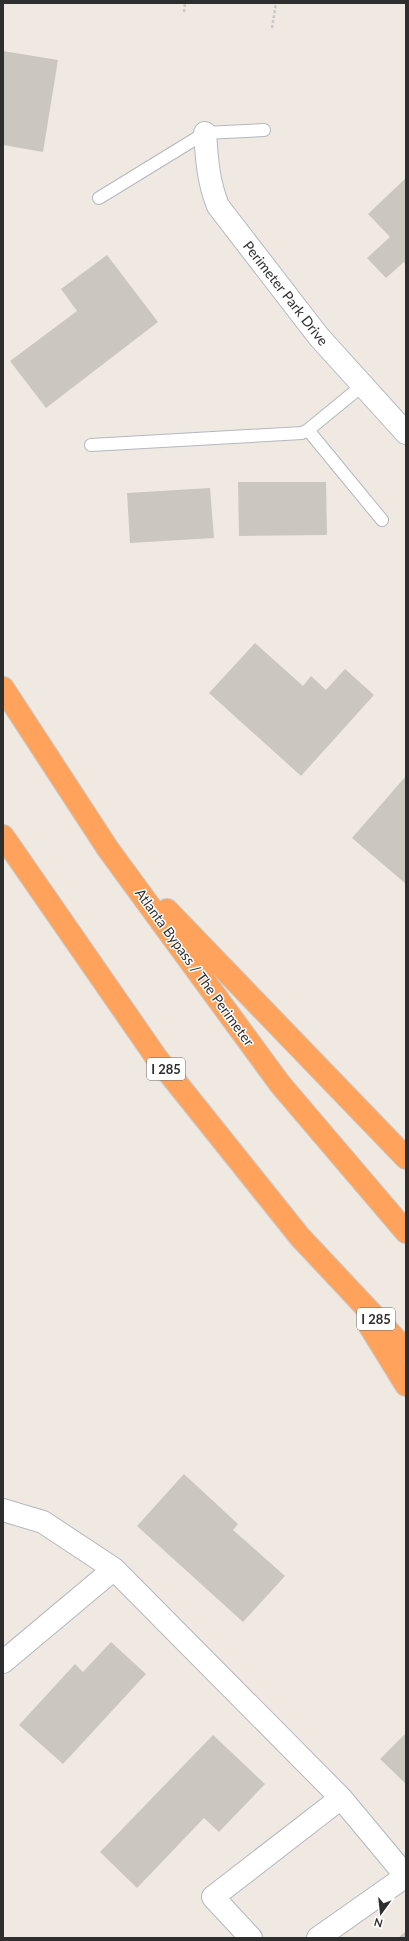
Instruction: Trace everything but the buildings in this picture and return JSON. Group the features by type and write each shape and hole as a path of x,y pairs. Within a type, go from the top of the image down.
{"highway":[{"name":"Atlanta Bypass / The Perimeter","path":"3,688 108,849 280,1084 406,1232"},
{"name":"I 285","path":"3,836 156,1057 300,1237 406,1350"},
{"path":"108,849 406,1158"},
{"path":"347,1288 406,1385"}],"street":[{"name":"Perimeter Park Drive","path":"205,133 210,186 218,206 319,337 406,432"},
{"path":"3,1510 43,1522 114,1569 341,1798 406,1876 318,1938"},
{"path":"3,1662 114,1569"},
{"path":"250,1938 213,1897 341,1798"}],"lane":[{"path":"100,198 205,133 264,130"},
{"path":"91,445 296,433 308,430 363,385"},
{"path":"308,430 382,520"}],"path":[{"path":"184,12 185,3"},
{"path":"272,28 276,3"}]}
